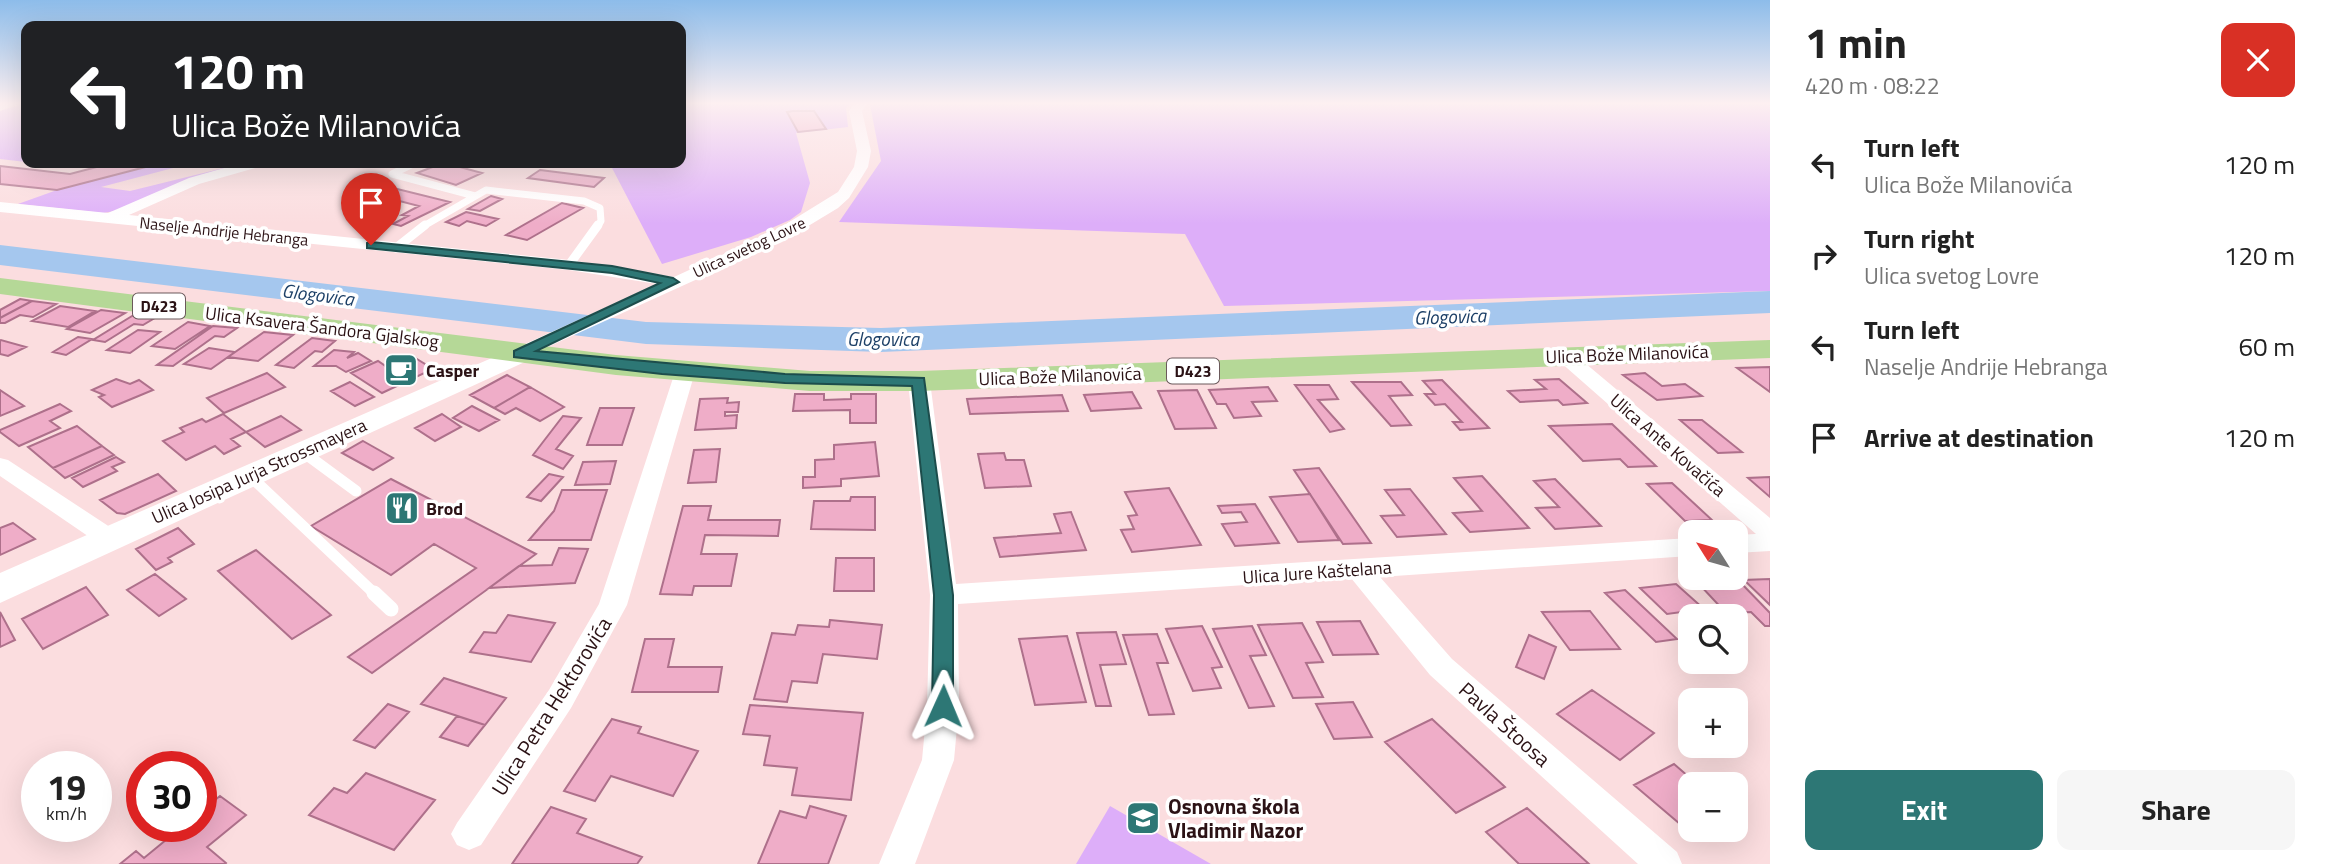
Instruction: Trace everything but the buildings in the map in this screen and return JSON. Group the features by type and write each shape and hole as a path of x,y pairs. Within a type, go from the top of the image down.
{"main road":[{"name":"Ulica Ksavera Šandora Gjalskog","path":"0,286 533,347"},
{"name":"Ulica Bože Milanovića","path":"533,347 685,372 810,381 919,382 1770,349"},
{"name":"Ulica Josipa Jurja Strossmayera","path":"0,589 533,347"}],"street":[{"name":"Ulica svetog Lovre","path":"533,347 784,233 815,216 844,195 861,167 864,151 862,143"},
{"name":"Naselje Andrije Hebranga","path":"109,219 194,181 240,168"},
{"name":"Naselje Andrije Hebranga","path":"0,207 569,265 673,282"},
{"name":"Ulica Ante Kovačića","path":"1566,357 1770,533"},
{"name":"Ulica Petra Hektorovića","path":"469,834 560,699 613,605 685,372"},
{"path":"897,864 938,760 943,706 944,595 919,382"},
{"path":"0,465 110,539"},
{"path":"1748,543 1770,542"},
{"name":"Ulica Jure Kaštelana","path":"944,595 1678,548"},
{"name":"Pavla Štoosa","path":"1359,570 1441,667 1664,864"}],"lane":[{"path":"405,168 392,174 475,196"},
{"path":"396,248 417,230 486,190 584,201 600,208 601,221 569,265"},
{"path":"303,452 356,491"},
{"path":"250,476 391,608"}],"shaded area":[{"path":"0,143 21,143 21,161 0,159"},
{"path":"686,143 799,143 810,183 801,212 790,220 751,237 662,264 612,168 686,168"},
{"path":"878,143 1770,143 1770,291 1224,306 1185,234 839,222 881,161"},
{"path":"142,168 173,168 101,187 130,191 226,168 201,175 115,211 103,213 18,204 57,190"},
{"path":"1110,806 1211,864 1076,864"}],"waterway":[{"name":"Glogovica","path":"0,255 646,333 881,340 1770,302"}],"place":[{"name":"Casper","path":"401,370"},
{"name":"Brod","path":"402,508"},
{"name":"Osnovna škola Vladimir Nazor","path":"1143,818"}],"route":[{"path":"371,245 612,270 673,282 519,354 810,381 919,382 944,595 943,706"}]}
